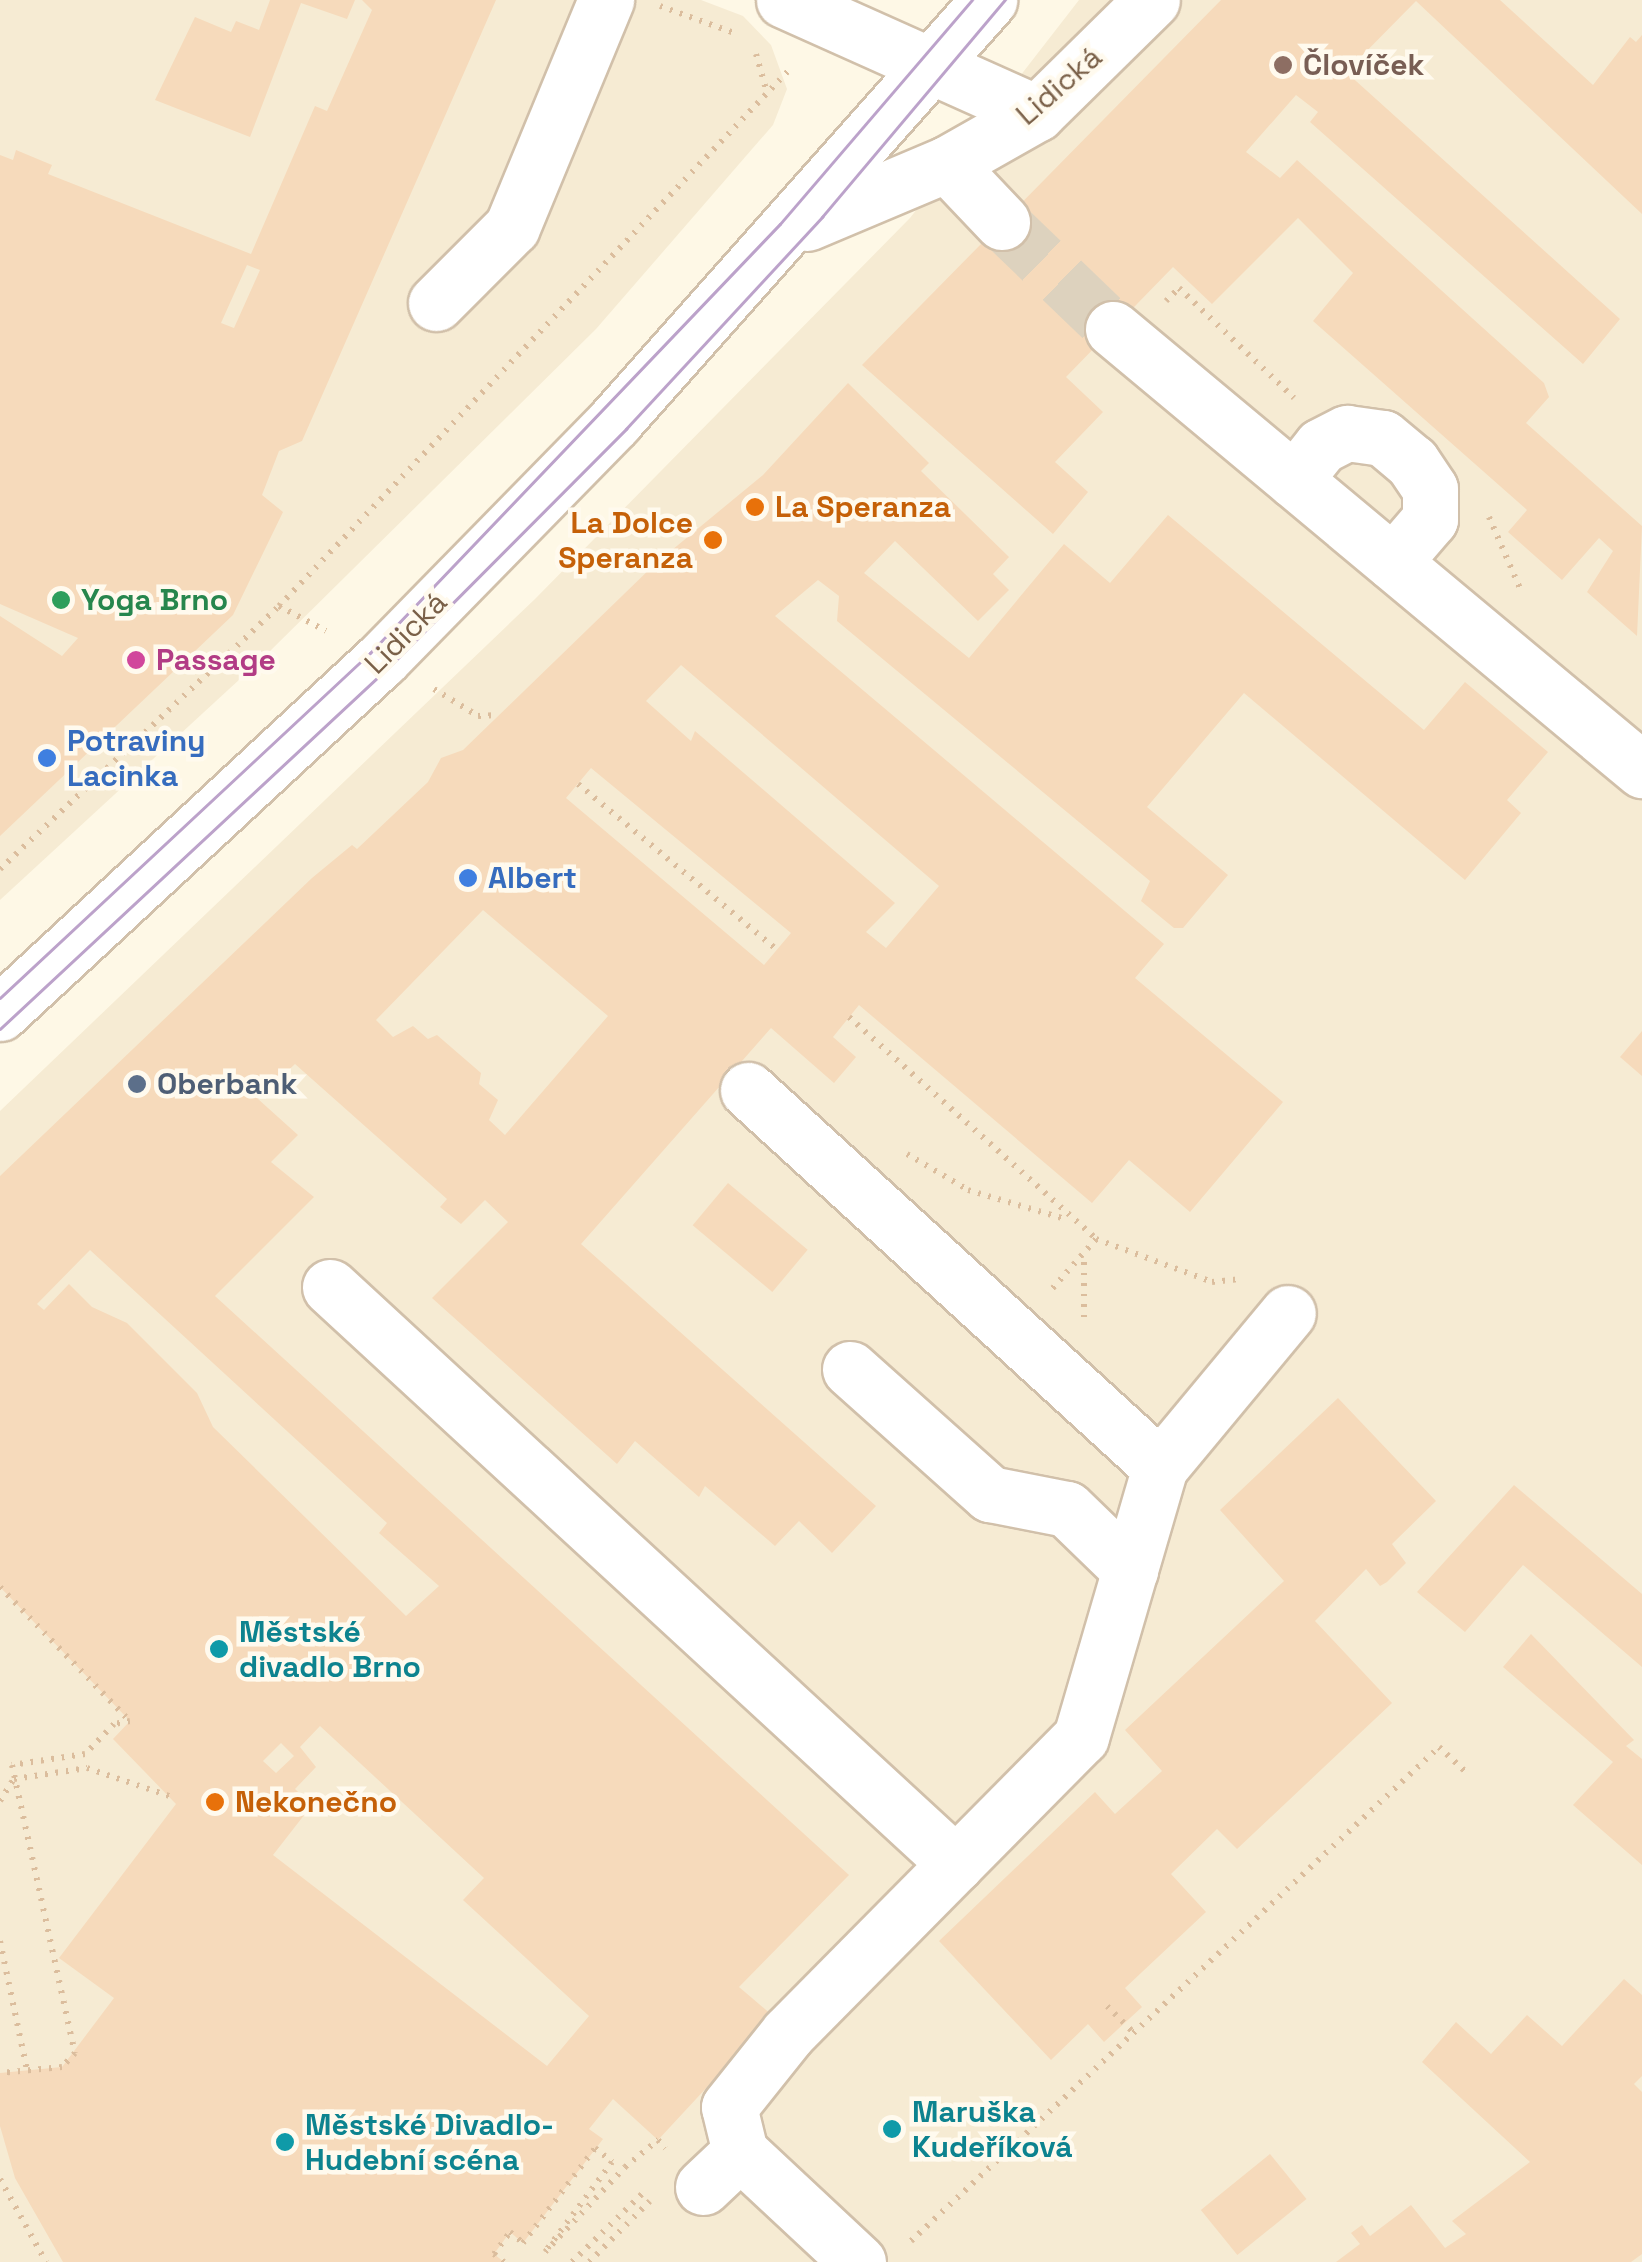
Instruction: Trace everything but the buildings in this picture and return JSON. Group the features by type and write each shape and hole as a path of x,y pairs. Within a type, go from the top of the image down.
{"street":[{"path":"436,303 512,226 606,0"},
{"path":"784,0 1037,113"},
{"name":"Lidická","path":"0,1013 382,659 790,231 988,0"},
{"name":"Lidická","path":"790,231 948,164 1037,113 1152,0"},
{"path":"948,164 1002,222"},
{"path":"1113,329 1642,770"},
{"path":"1294,480 1321,446 1347,433 1383,438 1412,462 1430,489 1430,519 1393,562"},
{"path":"748,1090 1160,1467"},
{"path":"330,1287 956,1864"},
{"path":"880,2255 693,2171 729,2107 788,2033 1081,1738 1160,1467 1275,1295"},
{"path":"850,1369 990,1494 1067,1509 1130,1570"}],"path":[{"path":"645,0 742,36 763,62 766,93"},
{"path":"0,869 279,606 790,68"},
{"path":"422,682 478,716 498,716"},
{"path":"578,784 776,950"},
{"path":"849,1018 1096,1239 1212,1282 1275,1295"},
{"path":"1014,1332 1096,1239"},
{"path":"0,1587 130,1721 114,1724 85,1754 12,1766 75,2053 62,2067 0,2073"},
{"path":"880,2255 1134,2033 1439,1747 1468,1774"},
{"path":"0,1801 14,1779 87,1768 172,1797"},
{"path":"0,1941 27,2070"},
{"path":"1107,2006 1134,2033"},
{"path":"504,2262 494,2254 510,2232 522,2243 595,2148 612,2162 545,2252 658,2140 693,2171 572,2262"},
{"path":"604,2172 614,2179"},
{"path":"0,2179 46,2262"}],"shaded area":[{"path":"0,0 701,0 743,16 771,45 787,89 773,125 596,329 267,654 0,900"},
{"path":"1079,0 1642,0 1642,2262 0,2262 0,1111 535,599 910,218"}],"tunnel":[{"path":"1002,222 1113,329"}],"tram line":[{"path":"0,998 370,653 780,224 972,0"},
{"path":"0,1029 392,664 626,429 822,217 1005,0"}],"place":[{"name":"Človíček","path":"1283,65"},
{"name":"La Speranza","path":"755,507"},
{"name":"La Dolce Speranza","path":"713,540"},
{"name":"Yoga Brno","path":"61,600"},
{"name":"Passage","path":"136,660"},
{"name":"Potraviny Lacinka","path":"47,758"},
{"name":"Albert","path":"468,878"},
{"name":"Oberbank","path":"137,1084"},
{"name":"Městské divadlo Brno","path":"219,1649"},
{"name":"Nekonečno","path":"215,1802"},
{"name":"Maruška Kudeříková","path":"892,2129"},
{"name":"Městské Divadlo- Hudební scéna","path":"285,2142"}]}
